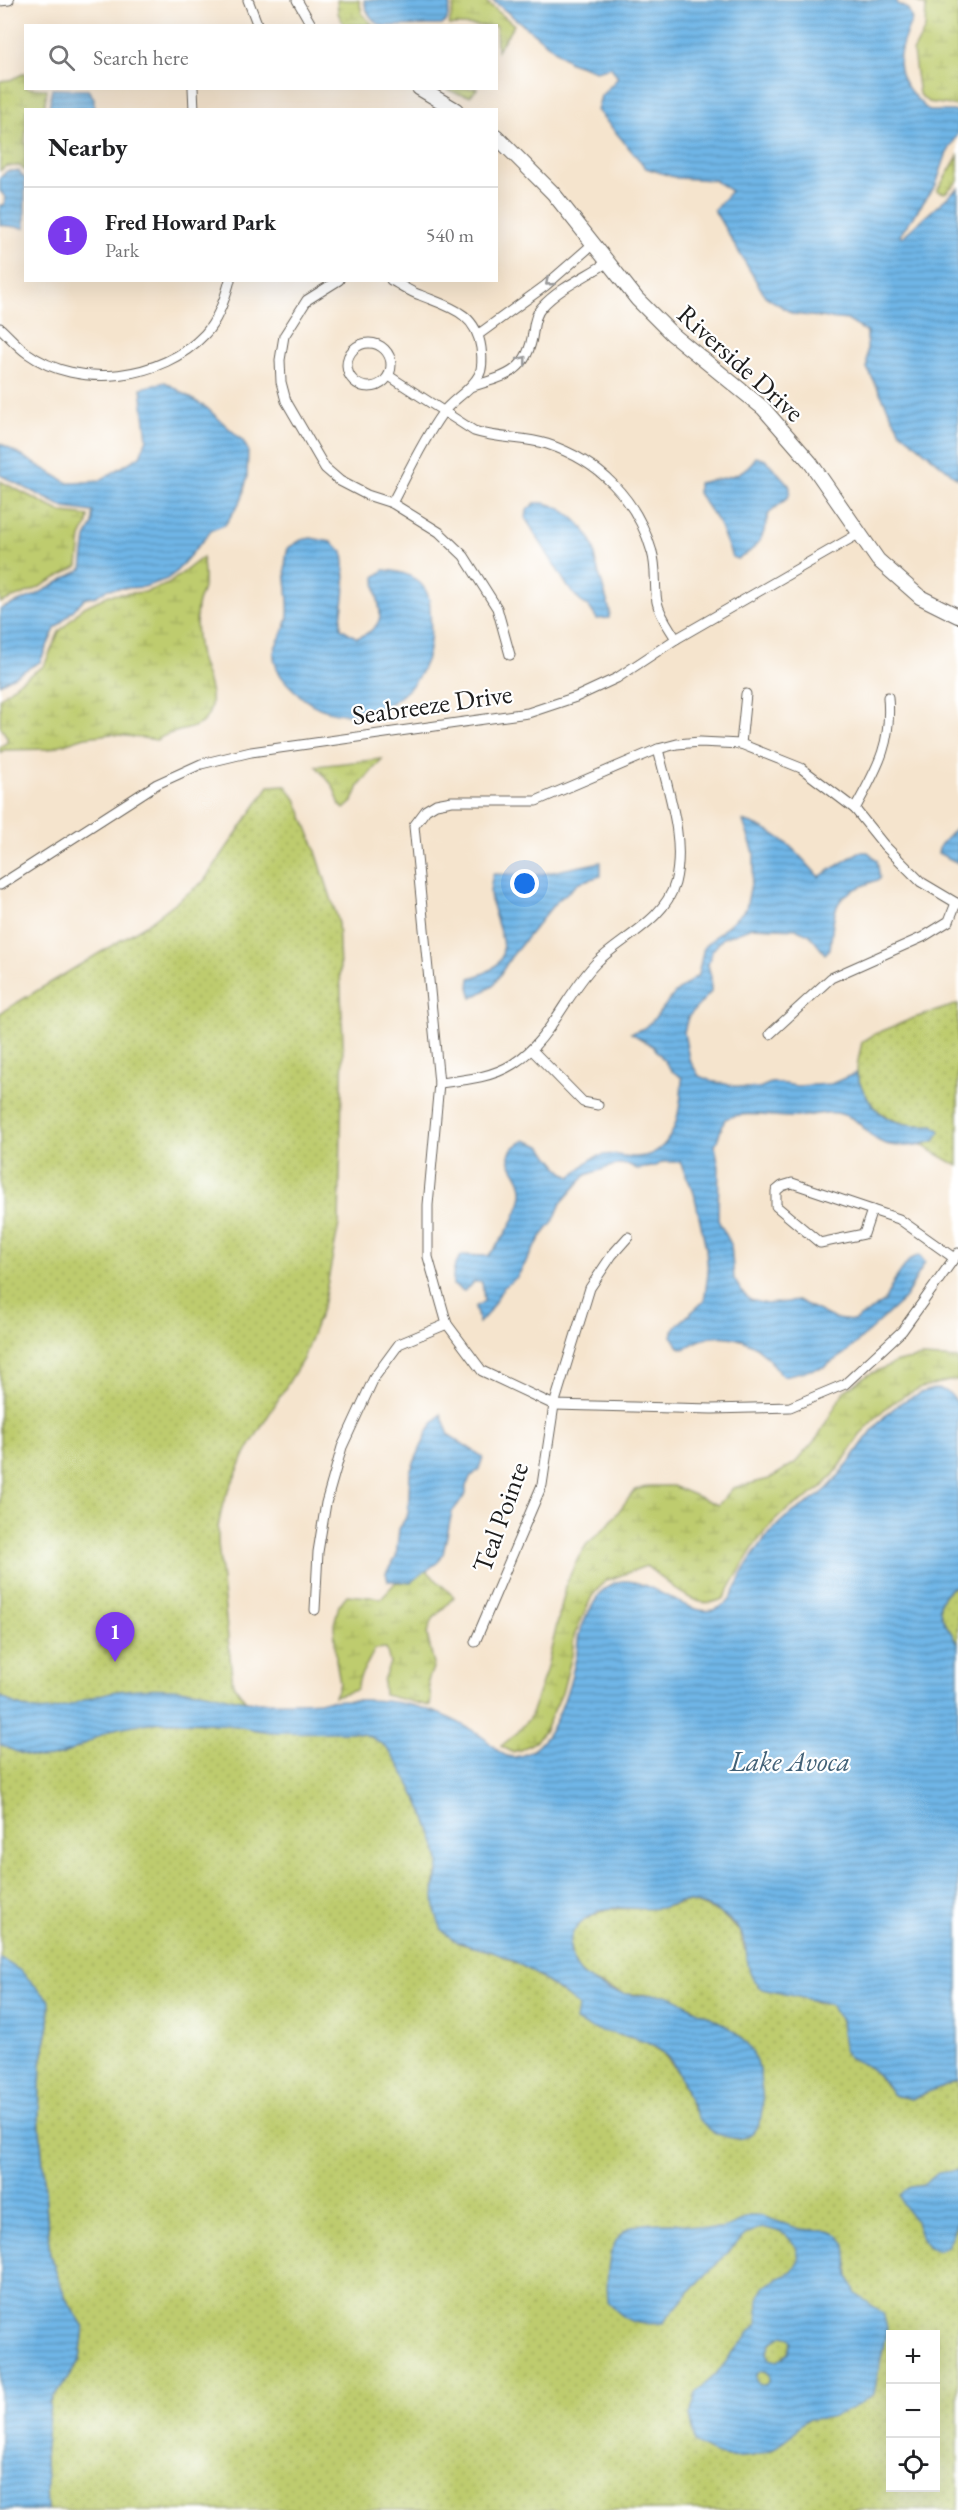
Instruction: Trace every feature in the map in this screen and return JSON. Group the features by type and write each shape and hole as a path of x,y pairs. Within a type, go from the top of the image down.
{"street":[{"path":"0,1 9,0"},
{"path":"248,0 257,24"},
{"path":"297,0 311,24"},
{"path":"193,90 194,108"},
{"path":"422,90 453,108"},
{"name":"Riverside Drive","path":"498,137 553,193 637,299 672,333 763,408 810,462 878,560 920,597 958,616"},
{"path":"479,334 545,286 593,244"},
{"path":"392,503 424,439 443,412 454,400 473,386 504,376 520,366 528,356 535,320 541,308 555,296 608,262"},
{"path":"0,328 27,354 56,368 95,376 136,374 172,358 205,334 224,303 229,282"},
{"path":"336,282 307,300 294,318 283,344 280,360 281,381 286,401 325,468 340,482 367,495 392,503 439,532 464,556 497,608 510,655"},
{"path":"395,282 418,295 450,305 465,316 479,334 481,372 473,386"},
{"path":"365,343 376,344 383,348 390,357 392,364 389,376 381,384 369,388 358,385 351,379 346,367 348,357 355,348 365,343"},
{"path":"389,376 474,431 546,444 579,458 599,471 624,496 641,520 653,554 657,602 662,616 676,639"},
{"name":"Seabreeze Drive","path":"0,885 157,784 201,764 251,752 528,713 576,697 616,678 676,639 860,533"},
{"path":"741,744 746,694"},
{"path":"855,809 882,760 890,721 888,697"},
{"path":"770,1034 831,978 932,932 949,921 957,904 921,882 884,845 855,809 801,768 741,744 700,742 677,744 658,749 537,801 452,801 436,804 426,810 414,826 439,1083 428,1205 428,1257 447,1324 482,1371 554,1405 712,1409 790,1407 845,1384 903,1331 956,1255 899,1219 792,1183 776,1191 774,1199 776,1206 820,1243 864,1234 872,1210"},
{"path":"439,1083 492,1075 511,1066 532,1050 554,1022 577,984 597,962 656,913 669,897 674,885 678,855 676,824 658,749"},
{"path":"532,1050 583,1102 598,1105"},
{"name":"Teal Pointe","path":"475,1642 542,1485 554,1405 590,1288 612,1255 628,1237"},
{"path":"315,1611 318,1552 326,1503 342,1447 374,1378 399,1344 447,1324"}],"green space":[{"path":"337,0 359,0 362,14 372,24 344,24 338,13"},
{"path":"455,0 484,0 514,25 498,49 498,24 449,24"},
{"path":"913,0 958,0 958,106 928,102 919,94 913,52 925,29 926,6"},
{"path":"24,73 24,90 47,90 44,108 24,108 24,170 20,166 6,166 0,171 0,81 10,80"},
{"path":"448,90 476,90 470,96"},
{"path":"958,156 958,181 945,193 937,191"},
{"path":"0,481 63,513 89,516 81,537 78,566 34,590 0,603"},
{"path":"203,557 204,584 198,602 196,629 200,657 210,688 211,704 210,711 202,723 162,736 157,740 111,734 85,737 49,749 4,750 0,753 0,747 7,742 7,737 0,726 0,698 20,681 44,666 59,632 82,608 109,595 145,592 168,584"},
{"path":"382,759 359,786 353,801 344,809 340,805 333,786 316,766"},
{"path":"285,785 296,799 314,845 338,920 343,1042 339,1224 323,1306 303,1359 246,1452 223,1503 218,1527 233,1685 271,1732 355,1732 377,1740 383,1745 410,1784 427,1820 439,1865 434,1885 435,1893 458,1943 494,1952 528,1969 617,2034 646,2042 662,2052 679,2074 693,2111 694,2008 666,1995 626,1994 590,1981 578,1970 571,1956 570,1938 575,1925 606,1909 660,1908 689,1901 720,1913 740,1932 744,1949 815,2002 830,2004 841,2020 844,2051 874,2070 893,2095 911,2099 958,2080 958,2510 47,2510 45,2458 50,2403 80,2360 84,2327 66,2299 50,2255 39,2115 41,2064 49,2025 0,1958 0,1013 146,925 204,881 269,786"},
{"path":"958,1004 958,1166 921,1145 936,1140 933,1125 902,1123 877,1110 864,1093 857,1071 862,1042 875,1034 914,1018"},
{"path":"922,1357 958,1359 958,1380 916,1390 896,1401 878,1415 861,1434 829,1480 781,1515 764,1533 724,1598 713,1602 693,1599 646,1566 605,1581 592,1596 574,1636 572,1655 562,1693 545,1730 535,1742 520,1750 512,1752 501,1746 518,1732 530,1717 546,1671 567,1582 577,1560 587,1544 608,1525 635,1490 650,1486 673,1486 718,1505 733,1488 769,1479 795,1463 817,1438 844,1391 868,1375 897,1362"},
{"path":"426,1570 454,1597 433,1619 427,1634 434,1665 428,1681 430,1706 384,1695 383,1680 390,1663 386,1648 375,1649 360,1677 356,1690 334,1696 340,1683 334,1624 339,1605 347,1595 381,1598 396,1582 408,1581"},
{"path":"958,1584 958,1643 943,1619 940,1605 948,1591"}],"water":[{"path":"364,0 450,0 451,2 447,20 443,24 380,24 370,16"},
{"path":"492,0 897,0 897,4 908,9 912,20 899,59 903,79 929,111 958,111 958,134 946,155 936,185 900,235 902,237 958,188 958,479 900,431 867,368 867,332 847,320 793,314 765,296 714,210 731,191 714,180 677,178 646,168 597,110 601,96 618,78 611,67 596,71 570,62"},
{"path":"52,90 88,90 94,98 94,108 49,108"},
{"path":"7,171 19,171 24,178 24,228 0,225 0,205 4,205 6,198 0,191 0,178"},
{"path":"165,382 207,408 243,441 248,450 247,478 242,499 225,525 212,530 175,573 167,579 144,587 108,589 96,596 84,599 55,629 40,662 0,684 0,609 36,595 82,569 86,538 93,524 93,512 65,508 0,475 0,443 68,483 99,481 140,456 147,439 141,388"},
{"path":"756,457 766,460 789,485 790,490 787,498 768,516 758,542 751,550 737,559 732,557 719,524 698,493 698,483 737,474"},
{"path":"535,503 545,503 566,512 584,529 594,550 610,611 609,618 597,619 589,607 580,601 568,587 526,519 527,510"},
{"path":"311,538 331,542 343,552 345,585 341,628 357,638 368,632 379,620 375,577 384,570 409,576 422,585 426,592 431,622 430,643 425,663 415,681 402,696 385,706 367,712 348,714 329,711 311,704 284,680 279,672 274,652 288,615 285,565 288,548 301,540"},
{"path":"743,821 777,836 819,877 859,852 868,852 877,860 880,879 844,896 833,920 830,949 825,954 809,934 797,929 752,927 723,938 712,951 708,965 711,992 688,1017 684,1032 689,1059 699,1076 744,1088 759,1088 773,1082 797,1086 831,1084 856,1073 868,1098 883,1115 904,1124 933,1125 940,1131 936,1140 899,1146 877,1140 854,1119 838,1113 789,1117 752,1114 725,1119 715,1146 719,1166 718,1220 731,1244 734,1279 750,1300 767,1304 799,1301 835,1319 854,1321 884,1302 894,1281 909,1260 919,1255 925,1262 905,1298 847,1352 824,1367 783,1376 753,1345 723,1336 703,1339 685,1349 679,1347 672,1336 674,1328 704,1301 708,1274 706,1248 694,1193 680,1162 663,1162 653,1167 637,1169 629,1165 618,1164 586,1175 561,1203 553,1222 541,1237 517,1277 503,1288 479,1323 475,1307 484,1301 482,1282 474,1282 464,1291 453,1285 453,1272 462,1255 488,1256 514,1219 522,1195 522,1186 509,1159 515,1147 525,1140 541,1146 562,1171 571,1177 593,1158 610,1155 646,1156 658,1150 673,1131 680,1105 682,1078 672,1071 653,1046 631,1033 644,1028 675,993 698,975 704,947 746,909 754,868 754,853"},
{"path":"958,826 958,863 938,853 940,845"},
{"path":"601,862 601,876 580,882 555,903 511,957 493,986 472,998 469,987 470,978 487,972 498,964 502,954 500,932 490,893 493,874 537,875"},
{"name":"Lake Avoca","path":"933,1389 948,1392 958,1405 958,1584 942,1598 940,1612 958,1643 958,2080 911,2099 893,2095 875,2072 849,2059 844,2051 841,2020 830,2004 762,1989 752,1977 740,1931 718,1912 697,1903 679,1902 660,1908 612,1908 597,1912 580,1923 571,1939 572,1958 583,1975 596,1984 618,1992 634,1995 662,1994 677,1999 738,2034 756,2059 760,2072 763,2104 759,2123 746,2137 727,2137 713,2132 702,2123 678,2073 661,2051 630,2037 597,2030 576,2021 578,2006 538,1976 505,1957 448,1936 439,1923 435,1910 434,1891 439,1864 426,1819 409,1783 391,1754 374,1738 367,1735 355,1732 273,1732 233,1726 172,1722 118,1728 70,1751 50,1757 31,1757 0,1744 0,1696 16,1705 44,1711 111,1692 166,1689 200,1691 240,1700 266,1702 370,1700 410,1705 429,1710 459,1723 477,1733 506,1756 514,1757 528,1753 549,1732 557,1718 569,1686 577,1655 578,1638 583,1625 597,1598 612,1584 628,1581 645,1586 698,1610 714,1610 729,1600 734,1593 747,1565 761,1544 785,1518 828,1488 884,1417 897,1405"},
{"path":"441,1414 449,1435 483,1457 479,1469 466,1486 466,1494 452,1512 443,1554 438,1562 411,1582 388,1581 386,1573 396,1557 399,1529 408,1514 410,1472 429,1429"},
{"path":"0,1958 21,1971 50,2001 49,2025 41,2064 39,2115 50,2255 66,2299 84,2327 80,2360 50,2403 45,2458 47,2510 0,2510"},
{"path":"958,2170 958,2220 947,2247 939,2250 929,2247 922,2239 916,2222 902,2203 900,2195 910,2187 923,2185 938,2173"},
{"path":"749,2216 762,2216 800,2229 829,2231 839,2235 846,2244 849,2276 856,2294 883,2313 887,2328 874,2394 839,2414 807,2420 787,2439 765,2452 741,2457 717,2454 695,2442 690,2416 696,2393 715,2375 757,2324 759,2298 764,2287 792,2272 799,2259 796,2246 786,2235 766,2228 757,2229 745,2235 689,2292 663,2323 645,2324 626,2319 608,2302 607,2283 611,2252 615,2242 628,2229 651,2223 674,2223 705,2229 731,2226","holes":["784,2335 792,2341 789,2353 777,2361 770,2359 767,2353 771,2343","760,2371 766,2371 770,2375 770,2381 766,2385 760,2385 756,2381 756,2375"]}],"place":[{"name":"Fred Howard Park","path":"115,1662"}]}
